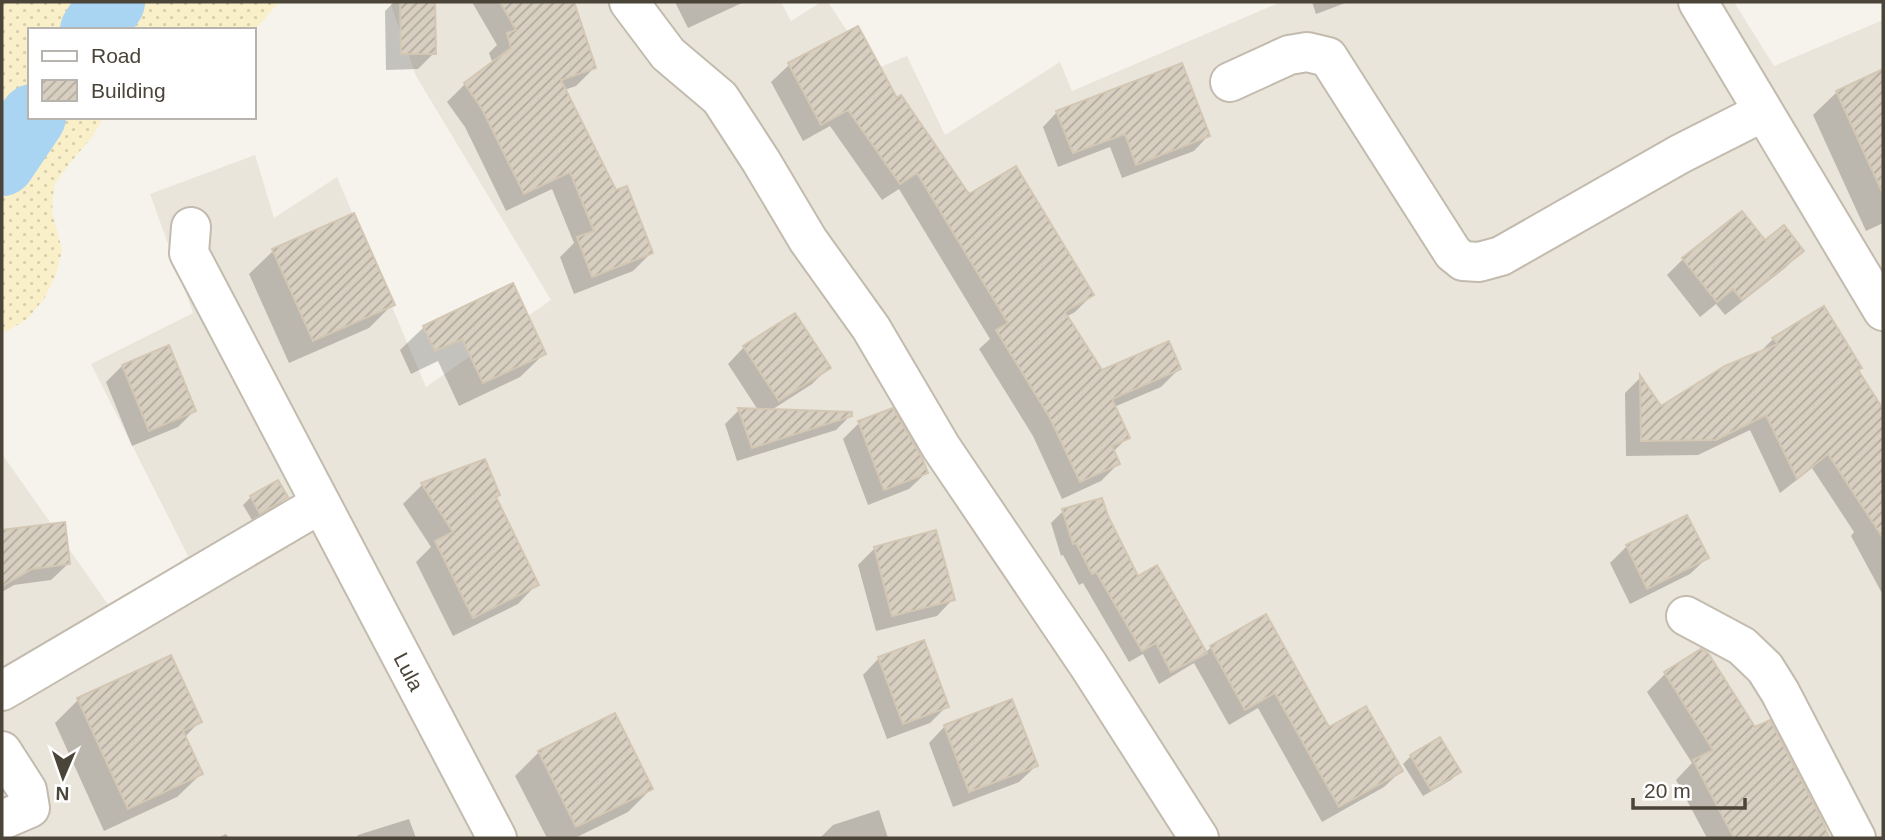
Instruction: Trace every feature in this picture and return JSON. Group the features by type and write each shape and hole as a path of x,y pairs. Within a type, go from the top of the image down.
{"street":[{"path":"629,2 668,54 720,97 808,240 871,328 941,447 1089,666 1199,838"},
{"path":"1698,2 1880,301"},
{"path":"1230,82 1289,55 1307,52 1328,57 1453,253 1463,261 1479,262 1501,256 1680,154 1763,112"},
{"name":"Lula","path":"191,227 189,253 497,838"},
{"path":"2,691 320,504"},
{"path":"1686,616 1742,646 1765,668 1856,838"},
{"path":"2,751 27,790 30,808 2,820"}],"shaded area":[{"path":"390,2 781,2 791,21 821,2 828,2 873,70 907,56 945,135 1060,62 1072,91 1281,2 1734,2 1774,66 1883,20 1883,838 2,838 2,454 112,610 188,556 91,364 193,313 150,194 255,155 274,218 337,177 426,387 551,300 416,76"}],"sand":[{"path":"2,2 279,2 256,29 28,28 28,119 103,119 54,185 52,211 62,250 56,275 44,299 27,319 2,334"}],"building":[{"path":"400,2 435,2 436,54 401,54"},
{"path":"500,2 574,2 596,68 561,80 616,190 627,186 653,253 592,277 577,237 594,231 570,172 524,194 482,109 464,83 511,48 507,33 516,30"},
{"path":"858,26 897,98 901,95 969,194 1016,166 1094,295 1065,312 1102,370 1169,341 1181,369 1112,399 1130,438 1112,446 1120,464 1080,482 1050,418 996,330 1008,323 917,173 900,184 848,110 821,125 788,63"},
{"path":"1182,63 1210,136 1136,165 1125,134 1073,153 1056,111"},
{"path":"1883,69 1883,194 1836,91"},
{"path":"1742,211 1765,240 1784,225 1804,251 1742,300 1733,289 1717,302 1682,258"},
{"path":"354,213 395,305 313,341 272,249"},
{"path":"513,283 546,354 483,383 462,339 435,351 423,326"},
{"path":"1824,306 1862,368 1858,370 1883,409 1883,538 1828,454 1797,479 1766,415 1716,440 1641,441 1640,375 1661,406 1725,366 1778,344 1772,338"},
{"path":"795,313 831,368 779,401 743,346"},
{"path":"169,345 196,411 149,431 122,365"},
{"path":"738,408 852,412 852,416 752,448"},
{"path":"893,408 928,473 884,490 858,421"},
{"path":"485,459 500,495 496,497 539,585 473,618 435,541 453,532 421,483"},
{"path":"278,480 288,497 260,514 250,496"},
{"path":"1102,498 1138,576 1157,565 1207,653 1171,672 1156,643 1142,651 1096,572 1092,574 1076,543 1073,544 1062,509"},
{"path":"1687,515 1709,558 1647,589 1626,545"},
{"path":"65,522 70,564 32,569 2,586 2,530"},
{"path":"936,530 955,600 892,616 874,547"},
{"path":"1266,614 1329,727 1366,706 1403,771 1339,807 1275,693 1245,710 1210,646"},
{"path":"924,640 949,707 903,724 878,657"},
{"path":"1701,649 1708,653 1755,727 1770,720 1829,838 1734,838 1693,760 1713,750 1664,672"},
{"path":"171,655 202,722 183,731 203,774 128,809 77,698"},
{"path":"1012,699 1038,766 969,792 944,725"},
{"path":"615,713 653,789 576,827 538,751"},
{"path":"1440,737 1461,772 1431,790 1410,755"}],"waterway":[{"path":"94,28 112,2"},
{"path":"2,163 32,119"}]}
